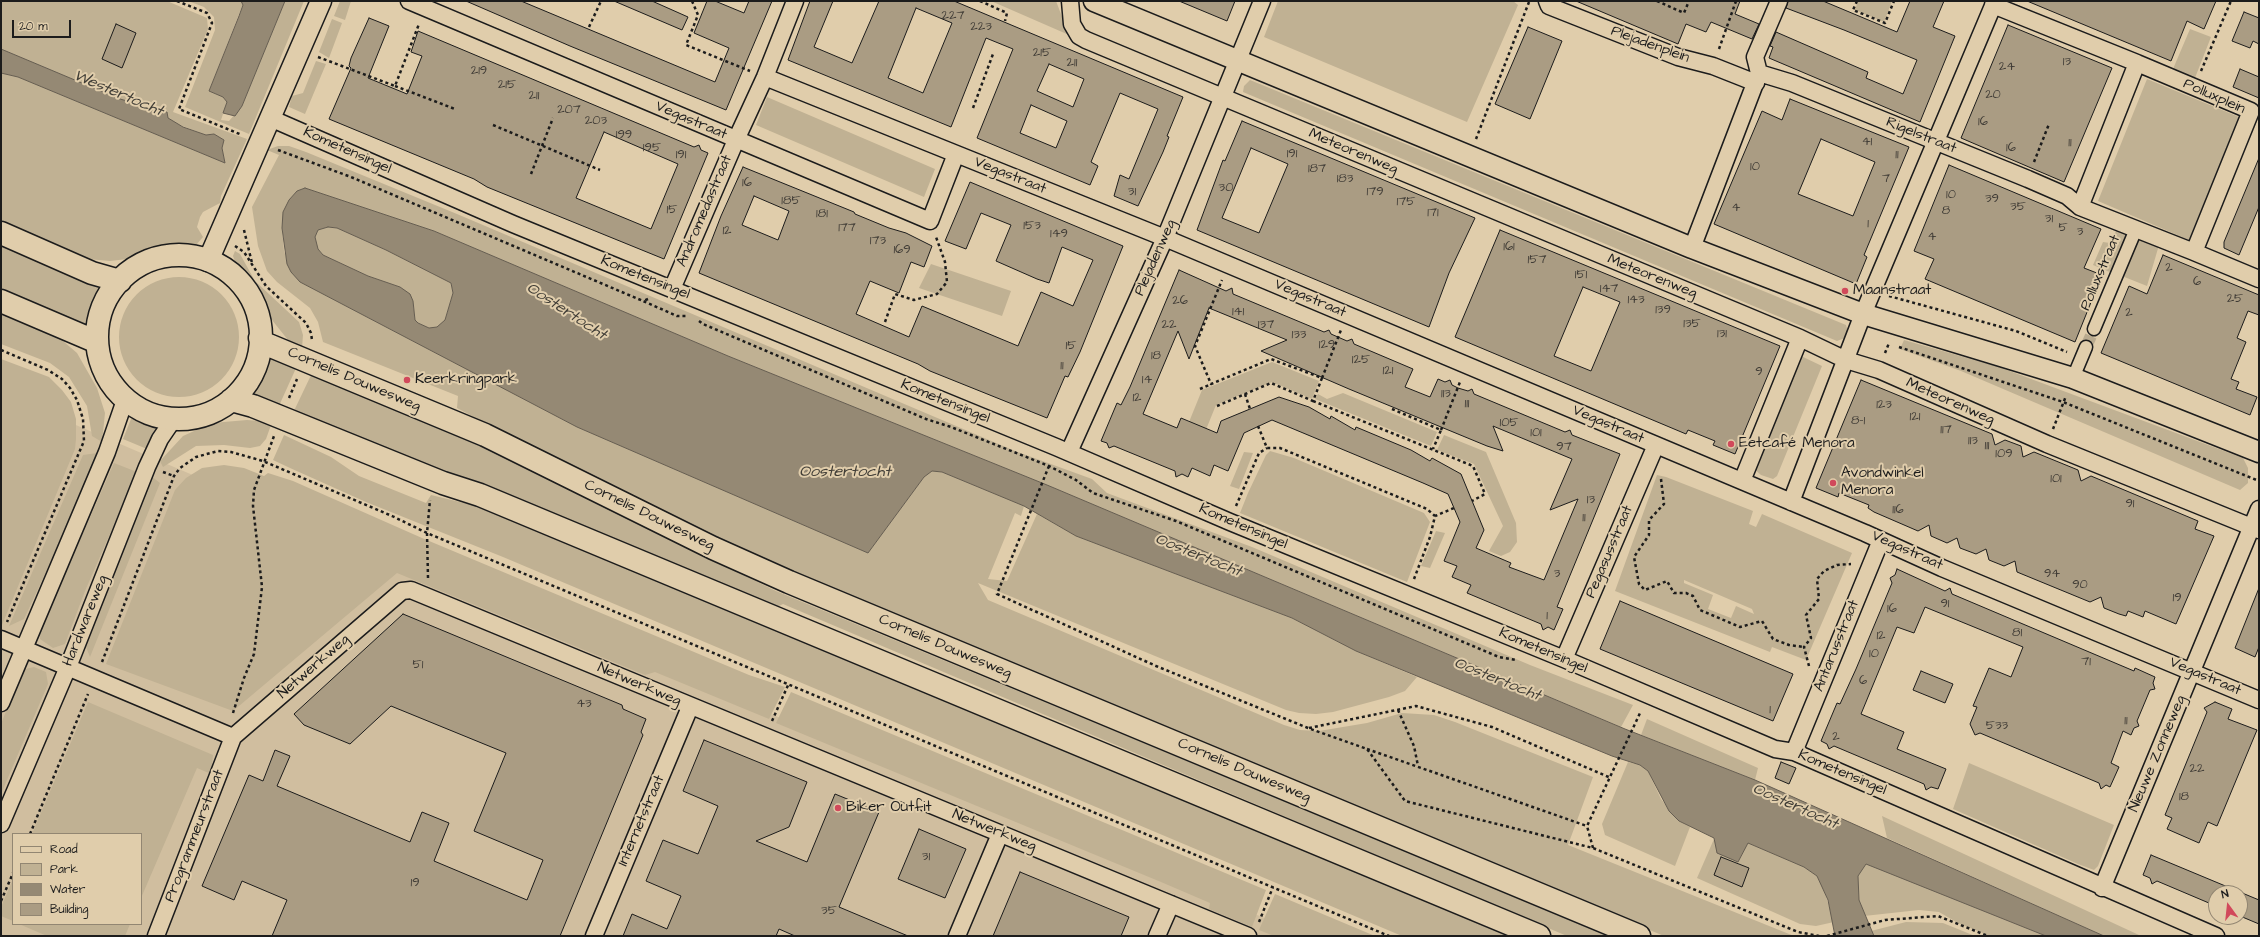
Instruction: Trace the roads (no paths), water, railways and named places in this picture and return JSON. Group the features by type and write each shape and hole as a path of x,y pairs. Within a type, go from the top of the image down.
{"main road":[{"path":"1,233 92,273 120,281"},
{"path":"168,256 188,256 208,261 231,274 248,294 258,318 260,338 256,365 246,384 232,400 204,416 173,420 147,414 125,400 112,385 103,367 97,342 102,305 129,271 147,261 168,256"},
{"path":"1,301 97,342"},
{"name":"Cornelis Douwesweg","path":"260,338 273,346 485,435 693,538 789,582 1639,936"},
{"path":"232,400 253,406 443,483 480,495 1539,936"}],"street":[{"path":"208,261 321,1"},
{"name":"Vegastraat","path":"409,1 930,221 956,154"},
{"name":"Andromedastraat","path":"672,289 736,140 765,77 795,1"},
{"name":"Meteorenweg","path":"1070,1 1072,24 1079,36 1800,338 1846,360 1879,370 2047,444 2255,529"},
{"path":"1094,1 1236,61 1692,248 1863,314 2073,378 2259,452"},
{"path":"1236,61 1262,1"},
{"name":"Plejadenplein","path":"1547,1 1549,6 1678,57 1758,78"},
{"path":"1692,248 1758,78 1755,57 1779,1"},
{"path":"1791,502 1863,314 1934,142 1994,3"},
{"name":"Polluxplein","path":"1994,3 2255,113 2194,252"},
{"name":"Plejadenweg","path":"1069,452 1165,238 1236,61"},
{"path":"2137,63 2080,207 2259,279"},
{"name":"Vegastraat","path":"765,77 1228,264 1881,540 1942,568 2192,670 2259,700"},
{"name":"Rigelstraat","path":"1758,78 1792,83 2066,196 2080,207"},
{"name":"Kometensingel","path":"270,118 513,224 1069,452 1230,522 1564,659 1775,749 1794,752 1917,804 2102,888 2216,936"},
{"name":"Polluxstraat","path":"2094,329 2136,229"},
{"path":"1742,481 1800,338"},
{"path":"2073,378 2086,347"},
{"path":"1,703 107,452 125,400"},
{"name":"Hardwareweg","path":"1,824 68,667 147,467 160,439 173,420"},
{"name":"Pegasusstraat","path":"1564,659 1656,445"},
{"name":"Nieuwe Zonneweg","path":"2102,888 2192,670 2255,529 2259,509"},
{"name":"Antarusstraat","path":"1794,752 1881,540"},
{"name":"Netwerkweg","path":"233,737 402,591 411,590 690,707 764,736 1171,904 1252,932"},
{"path":"2,634 24,648 233,737"},
{"name":"Internetstraat","path":"594,936 690,707"},
{"name":"Programmeurstraat","path":"156,936 233,737"},
{"path":"958,936 1000,834"},
{"path":"1157,936 1171,904"}],"water":[{"path":"241,1 285,1 242,106 235,116 223,113 227,102 223,97 209,91 243,5"},
{"path":"1,49 120,99 167,112 168,118 183,127 206,135 214,134 224,140 222,148 225,163 18,77 1,73"},
{"name":"Oostertocht","path":"305,188 434,231 728,356 1047,485 1625,729 1755,780 2104,936 2046,936 1866,864 1858,876 1859,900 1874,936 1835,936 1828,900 1817,876 1804,867 1748,843 1738,862 1717,853 1714,838 1679,821 1669,811 1648,771 1640,765 1612,756 1356,651 1292,618 1076,536 1024,506 942,472 932,471 924,477 868,553 577,427 300,282 291,272 287,264 282,228 283,212 289,200 297,191","holes":["328,227 337,228 386,250 451,283 453,293 445,320 437,327 429,328 418,323 415,320 413,301 410,294 400,287 368,276 323,255 318,249 315,237 318,230"]}],"tunnel":[{"path":"2086,347 2094,329"}],"place":[{"name":"Maanstraat","path":"1845,291"},
{"name":"Keerkringpark","path":"407,380"},
{"name":"Eetcafé Menora","path":"1731,444"},
{"name":"Avondwinkel Menora","path":"1833,483"},
{"name":"Biker Outfit","path":"838,808"}],"water label":[{"name":"Westertocht","path":"118,94"}]}
